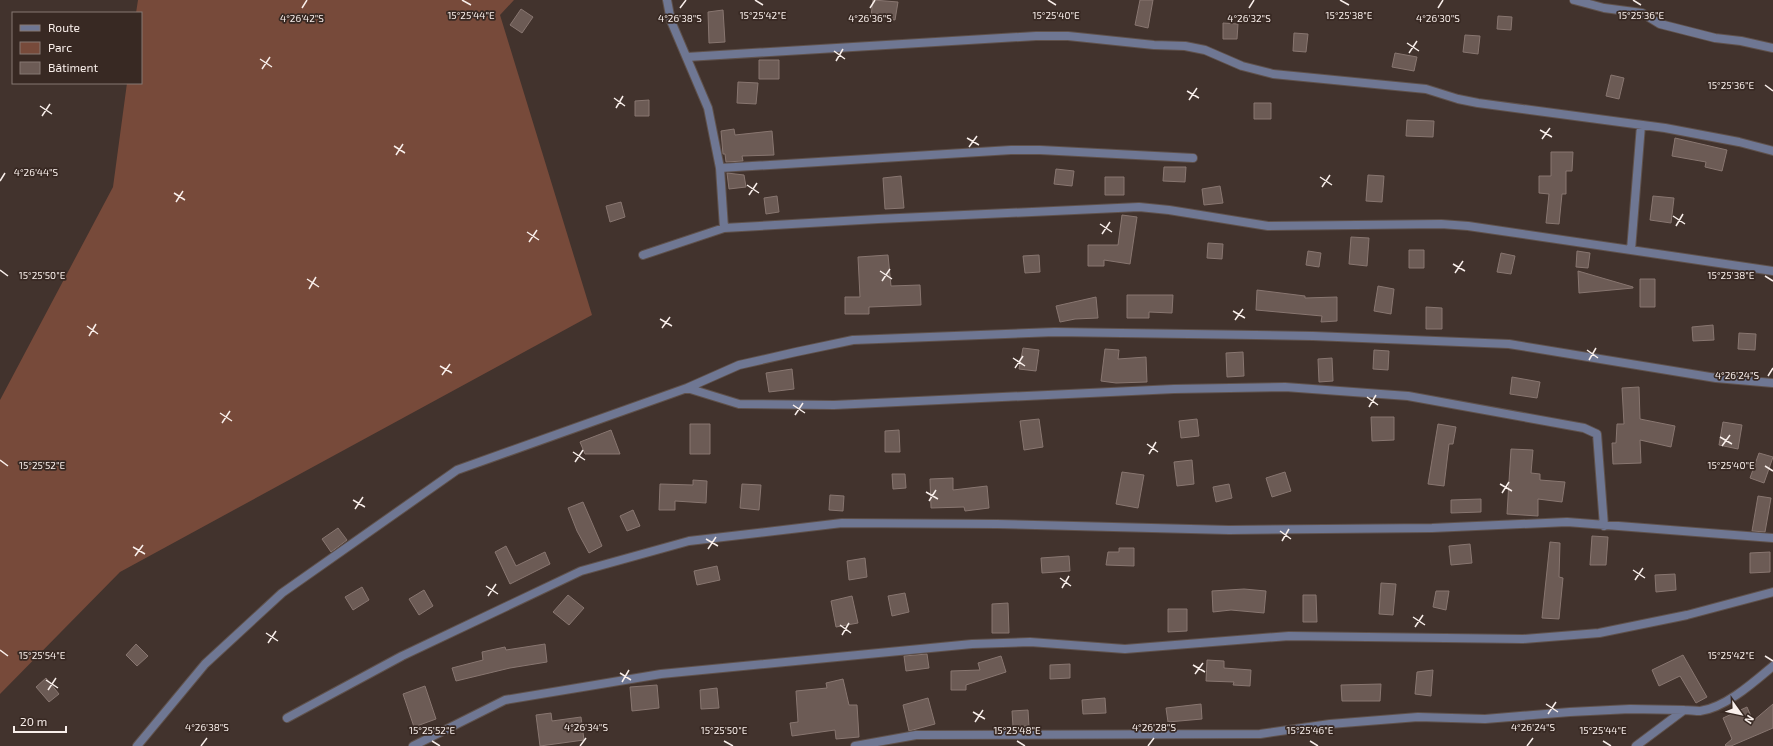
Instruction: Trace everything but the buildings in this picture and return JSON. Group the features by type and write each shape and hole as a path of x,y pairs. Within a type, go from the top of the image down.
{"street":[{"path":"667,0 671,21 708,108 720,168 724,228"},
{"path":"1574,0 1604,8 1642,13 1660,24 1716,38 1741,41 1773,48"},
{"path":"687,56 1028,36 1068,36 1154,45 1185,46 1205,50 1242,66 1273,74 1426,89 1458,99 1478,103 1665,128 1739,142 1773,151"},
{"path":"1631,250 1641,125"},
{"path":"720,168 1012,150 1040,150 1193,158"},
{"path":"643,255 724,228 878,219 1139,207 1169,210 1268,226 1433,224 1468,226 1773,271"},
{"path":"137,746 205,664 282,593 457,470 687,388 740,365 853,340 1055,332 1313,336 1509,344 1716,378 1773,383"},
{"path":"687,388 739,404 834,405 1174,388 1285,387 1408,396 1584,428 1598,434 1604,526"},
{"path":"287,718 402,656 581,571 689,541 842,523 997,524 1229,530 1432,528 1567,522 1773,538"},
{"path":"413,746 505,700 661,674 972,644 1030,642 1125,649 1289,636 1523,639 1592,634 1628,629 1773,592"},
{"path":"855,746 916,735 1260,734 1330,724 1418,717 1484,719 1630,709 1699,711 1716,707 1733,698 1773,666"},
{"path":"1636,746 1684,710"}],"green space":[{"path":"138,0 514,0 500,15 592,315 120,572 0,694 0,400 113,187 127,84 142,84 142,12 136,12"}]}
